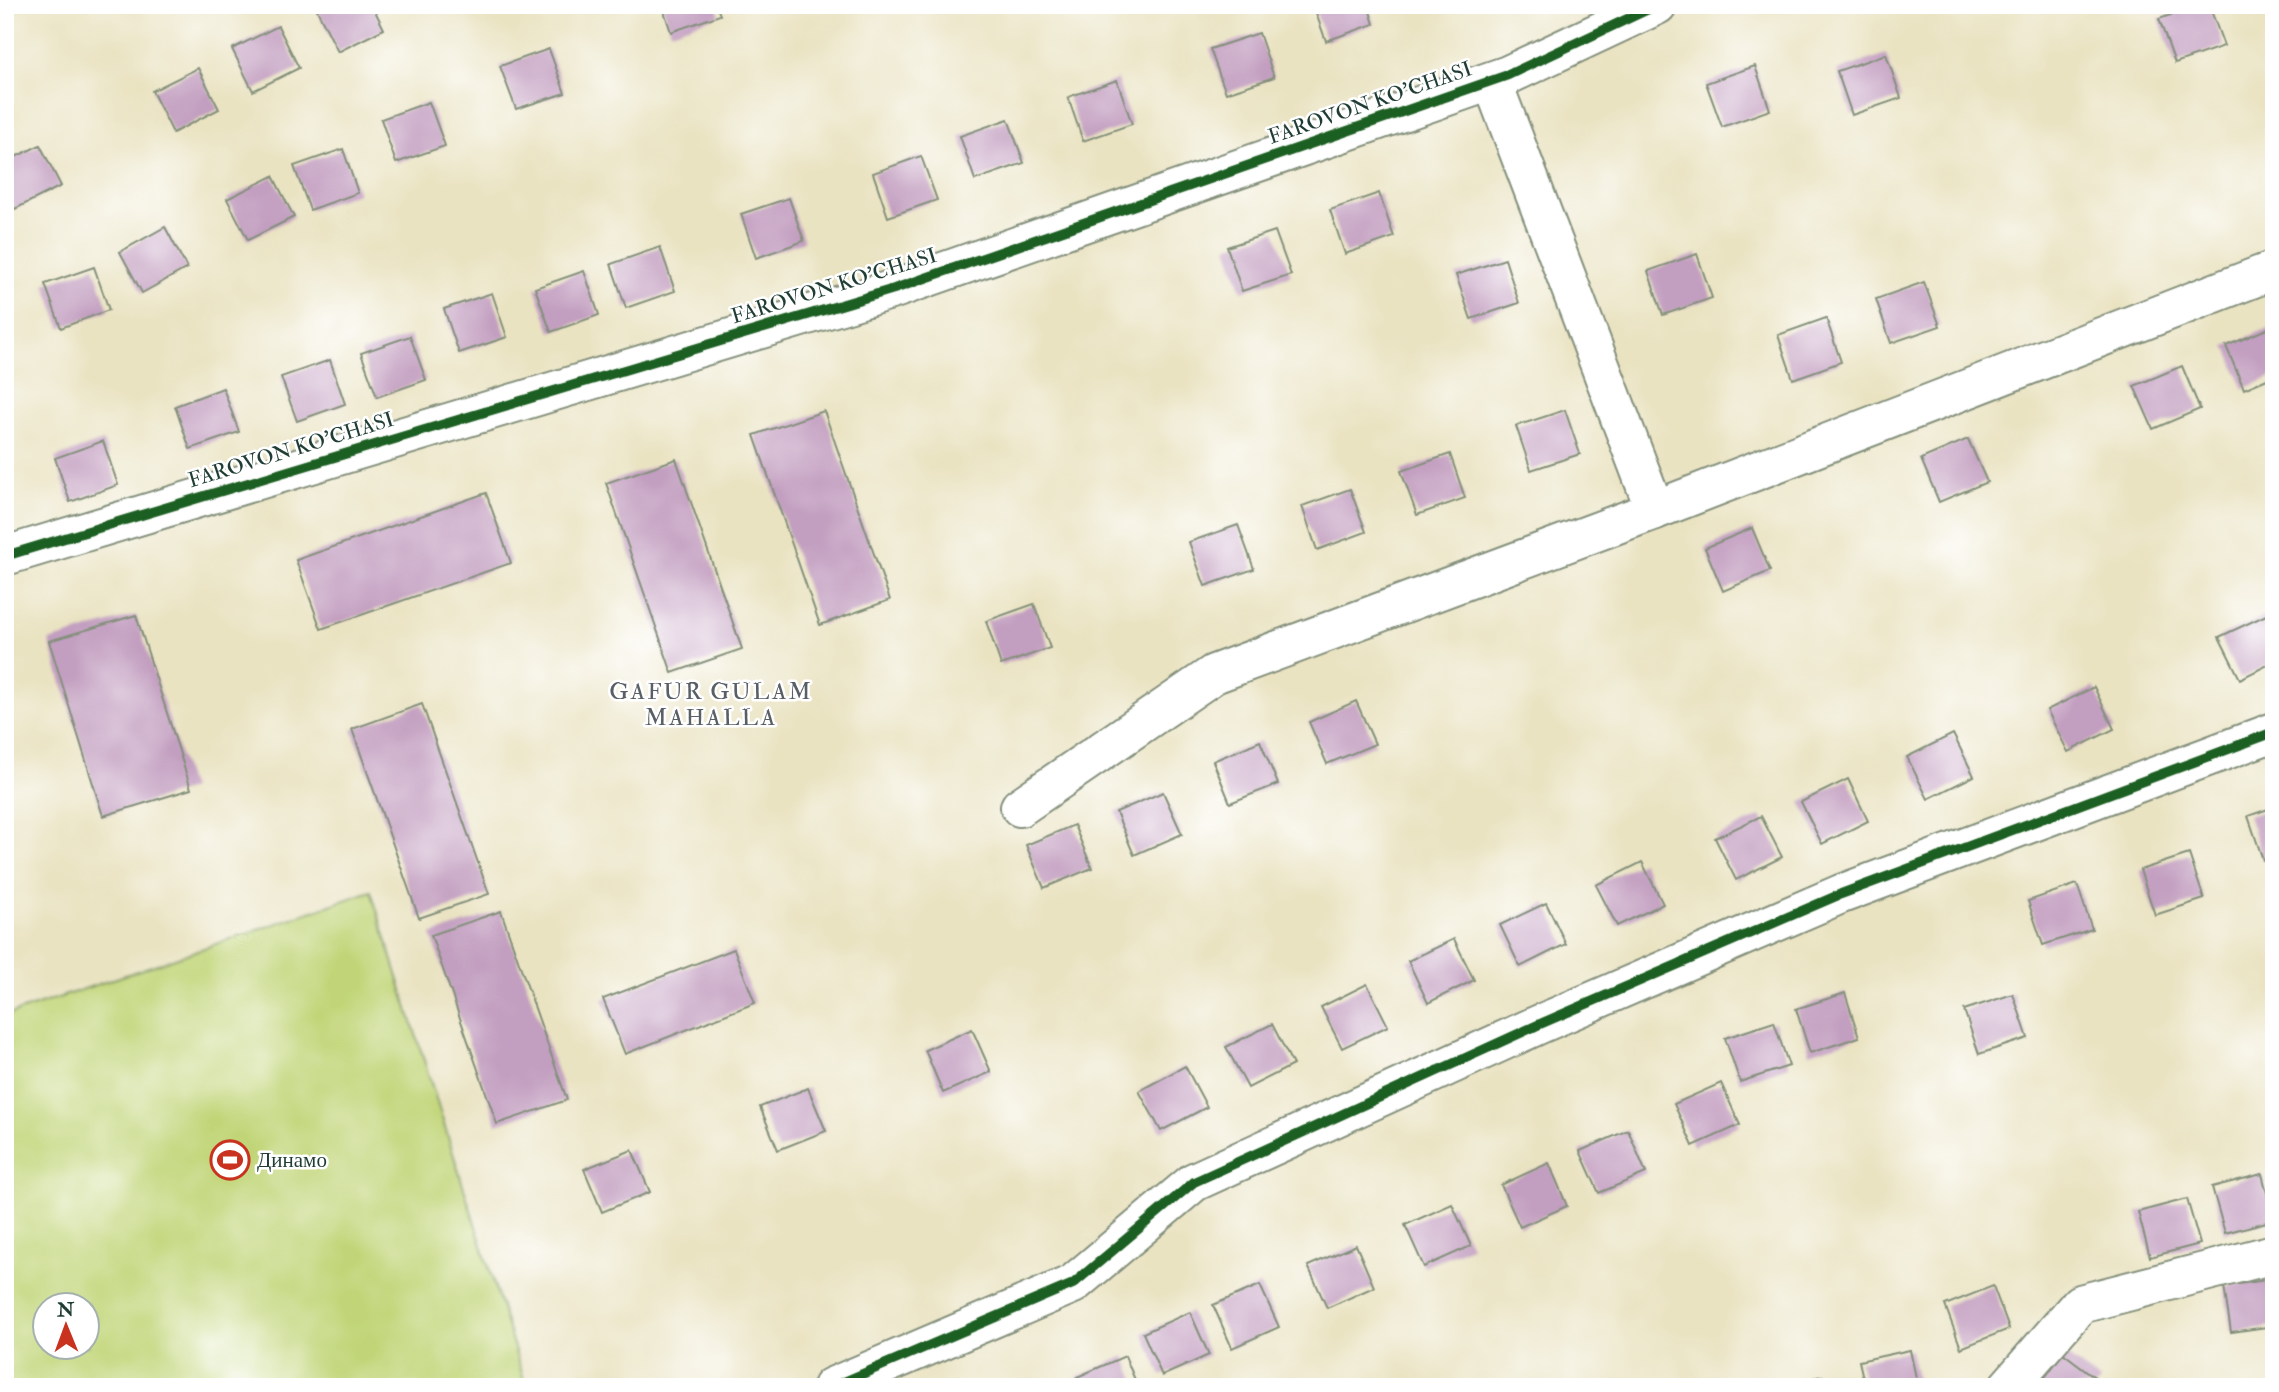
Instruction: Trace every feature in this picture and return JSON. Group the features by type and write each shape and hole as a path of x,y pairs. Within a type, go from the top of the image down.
{"street":[{"name":"FAROVON KO'CHASI","path":"5,556 894,289 1492,81 1657,5"},
{"path":"1492,81 1655,510"},
{"path":"1020,807 1214,674 1655,510 2274,270"},
{"path":"832,1387 1073,1284 1194,1182 1528,1030 1841,894 2274,732"},
{"path":"2008,1387 2080,1304 2274,1254"}],"green space":[{"name":"Динамо","path":"371,891 524,1380 506,1387 5,1387 5,1016"}],"building":[{"path":"326,5 372,5 384,29 338,52 317,10"},
{"path":"662,5 716,5 720,15 671,32"},
{"path":"1313,5 1368,5 1374,24 1326,41"},
{"path":"2199,5 2209,5 2224,46 2175,63 2159,19"},
{"path":"278,26 299,68 253,91 232,49"},
{"path":"1259,33 1274,77 1226,93 1210,49"},
{"path":"549,49 565,93 516,109 500,66"},
{"path":"1886,54 1901,98 1852,115 1837,71"},
{"path":"1755,66 1770,110 1722,127 1706,83"},
{"path":"198,68 219,109 173,133 152,91"},
{"path":"1117,80 1132,124 1083,141 1068,97"},
{"path":"5,98 12,111 5,114"},
{"path":"429,102 445,146 396,163 381,119"},
{"path":"1008,119 1024,163 975,180 960,136"},
{"path":"40,145 61,186 15,209 5,191 5,162"},
{"path":"343,149 358,193 310,210 294,166"},
{"path":"921,156 937,200 888,217 873,173"},
{"path":"273,176 294,217 248,240 227,199"},
{"path":"1379,193 1394,237 1345,254 1330,210"},
{"path":"789,198 804,241 756,258 741,214"},
{"path":"165,227 187,268 142,293 120,252"},
{"path":"1275,231 1291,275 1242,291 1227,247"},
{"path":"660,247 675,291 626,308 611,264"},
{"path":"1697,254 1712,298 1663,315 1648,271"},
{"path":"1505,259 1519,303 1471,319 1456,275"},
{"path":"94,267 109,310 61,328 45,284"},
{"path":"584,271 599,315 551,332 535,288"},
{"path":"1924,282 1940,326 1891,343 1876,299"},
{"path":"492,293 507,337 459,353 444,309"},
{"path":"1826,318 1841,362 1793,379 1778,335"},
{"path":"2274,326 2274,376 2244,389 2226,346"},
{"path":"410,336 426,380 377,397 361,353"},
{"path":"330,360 345,404 297,421 281,377"},
{"path":"2182,366 2200,409 2153,429 2134,386"},
{"path":"223,388 239,432 190,449 175,406"},
{"path":"1565,410 1580,454 1531,470 1516,426"},
{"path":"824,411 890,600 820,625 754,435"},
{"path":"1968,439 1987,482 1939,502 1921,459"},
{"path":"103,441 118,485 70,502 55,458"},
{"path":"1450,454 1465,498 1417,515 1401,471"},
{"path":"676,459 742,649 672,673 606,483"},
{"path":"1350,489 1366,532 1317,550 1302,506"},
{"path":"486,493 511,563 321,629 296,560"},
{"path":"1238,525 1254,569 1205,586 1189,542"},
{"path":"1752,528 1770,571 1723,591 1705,548"},
{"path":"1034,604 1050,648 1001,665 986,621"},
{"path":"136,615 191,789 103,816 49,641"},
{"path":"2266,615 2274,631 2274,662 2240,679 2219,637"},
{"path":"2094,687 2114,729 2068,752 2047,710"},
{"path":"1356,701 1375,744 1327,764 1309,722"},
{"path":"422,704 489,894 419,918 352,729"},
{"path":"1953,734 1974,776 1928,799 1907,757"},
{"path":"1260,741 1278,784 1230,803 1213,761"},
{"path":"1848,779 1868,821 1822,844 1801,802"},
{"path":"1163,792 1182,834 1134,855 1116,812"},
{"path":"2274,807 2274,856 2263,860 2248,816"},
{"path":"1761,816 1782,857 1736,880 1715,838"},
{"path":"1074,825 1092,868 1044,888 1026,845"},
{"path":"2189,854 2204,899 2155,915 2140,870"},
{"path":"1642,862 1663,904 1617,926 1596,885"},
{"path":"2077,884 2092,929 2043,945 2028,901"},
{"path":"1546,903 1566,944 1520,967 1500,925"},
{"path":"501,911 567,1100 497,1124 431,935"},
{"path":"1454,939 1474,980 1428,1003 1408,961"},
{"path":"734,949 755,1003 625,1054 603,999"},
{"path":"1367,984 1388,1026 1342,1048 1321,1007"},
{"path":"1845,993 1859,1037 1810,1053 1796,1009"},
{"path":"2013,994 2028,1038 1979,1054 1964,1010"},
{"path":"1774,1022 1789,1066 1740,1082 1725,1038"},
{"path":"1272,1024 1293,1065 1248,1088 1226,1047"},
{"path":"972,1029 991,1072 943,1093 925,1050"},
{"path":"1185,1066 1207,1107 1161,1131 1139,1091"},
{"path":"1721,1083 1740,1125 1693,1146 1674,1104"},
{"path":"808,1088 826,1131 778,1150 760,1107"},
{"path":"1628,1130 1646,1173 1599,1193 1580,1151"},
{"path":"632,1150 650,1192 602,1212 584,1169"},
{"path":"1549,1163 1567,1206 1520,1227 1501,1185"},
{"path":"2262,1174 2274,1220 2225,1233 2212,1187"},
{"path":"2187,1199 2200,1244 2150,1257 2138,1212"},
{"path":"1452,1204 1471,1246 1424,1267 1405,1225"},
{"path":"1356,1245 1374,1287 1327,1308 1308,1266"},
{"path":"2274,1279 2274,1326 2231,1332 2224,1286"},
{"path":"1260,1285 1279,1327 1232,1348 1213,1305"},
{"path":"1993,1286 2009,1329 1961,1348 1945,1305"},
{"path":"1190,1312 1209,1355 1162,1376 1143,1333"},
{"path":"1910,1350 1918,1387 1865,1387 1859,1361"},
{"path":"2063,1353 2100,1381 2096,1387 2038,1387"},
{"path":"1125,1356 1138,1387 1082,1387 1077,1377"},
{"path":"1822,1376 1824,1387 1782,1387 1782,1386"}],"cycle path":[{"path":"5,556 894,289 1508,75 1657,5"},
{"path":"832,1387 1073,1284 1194,1182 1540,1024 1841,894 2274,732"}],"place":[{"name":"Динамо","path":"230,1160"}],"district":[{"name":"GAFUR GULAM MAHALLA","path":"711,704"}]}
